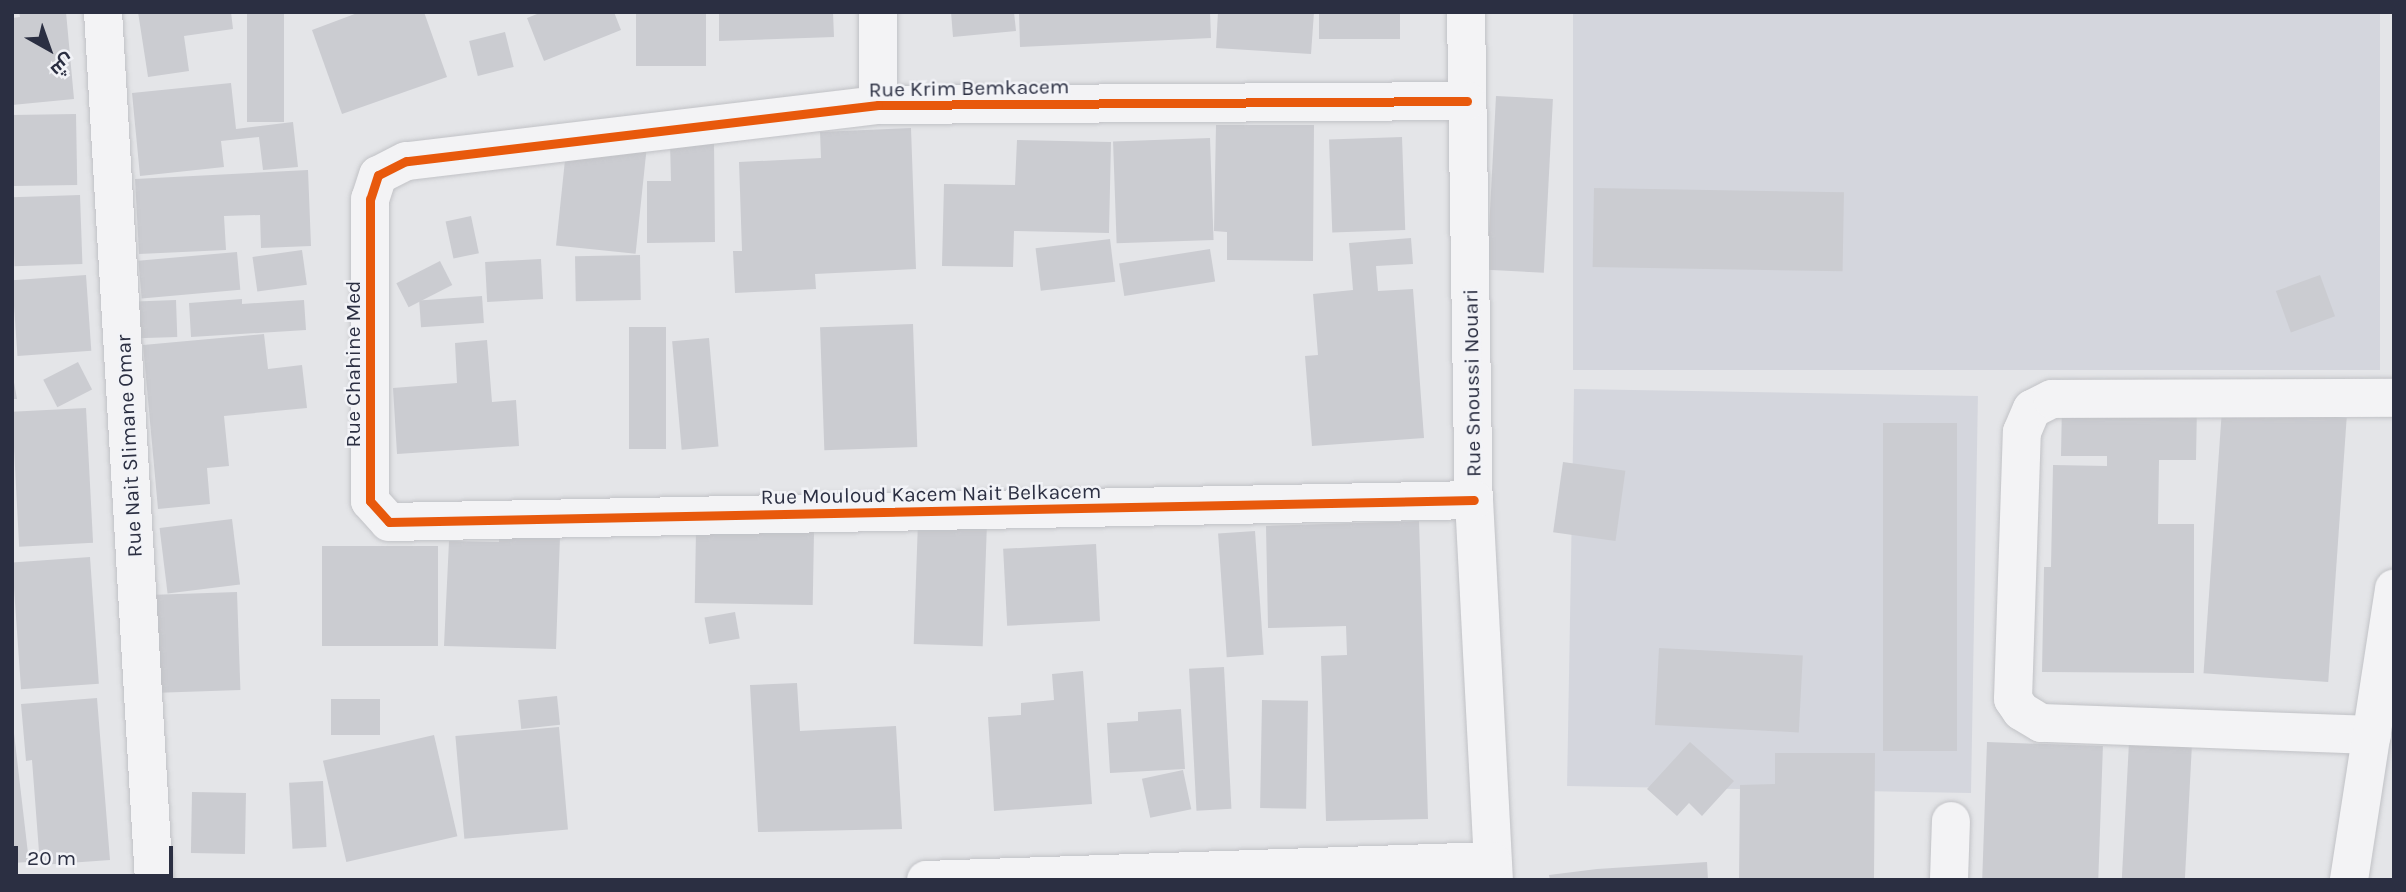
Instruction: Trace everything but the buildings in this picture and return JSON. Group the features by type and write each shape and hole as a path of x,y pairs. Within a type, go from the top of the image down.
{"street":[{"name":"Rue Nait Slimane Omar","path":"103,12 155,880"},
{"path":"878,12 878,105"},
{"name":"Rue Snoussi Nouari","path":"1466,12 1474,500 1493,870"},
{"name":"Rue Krim Bemkacem","path":"370,200 378,176 406,162 878,105 1467,101"},
{"name":"Rue Chahine Med","path":"370,200 370,501 389,522"},
{"path":"2372,734 2041,723 2021,711 2013,699 2022,432 2032,409 2052,399 2394,398"},
{"name":"Rue Mouloud Kacem Nait Belkacem","path":"389,522 1474,500"},
{"path":"2348,880 2394,588"},
{"path":"1949,880 1951,821"},
{"path":"926,880 1493,870"}],"shaded area":[{"path":"1573,12 2380,12 2380,370 1573,370"},
{"path":"1574,389 1978,396 1971,793 1567,786"}],"cycle path":[{"path":"1467,101 878,105 406,161 378,175 370,199 370,501 389,522 1474,500"}]}
